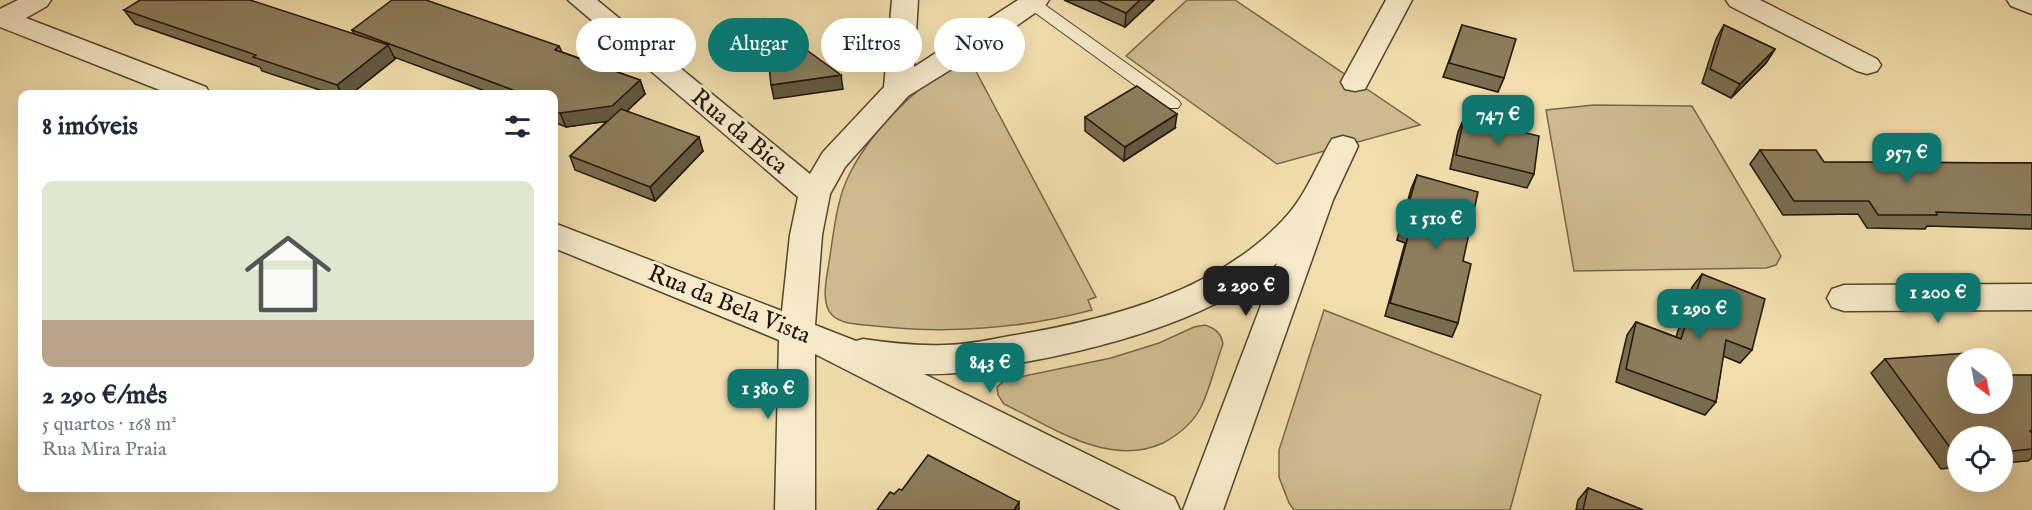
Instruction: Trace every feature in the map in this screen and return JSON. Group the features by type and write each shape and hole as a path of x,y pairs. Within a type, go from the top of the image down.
{"street":[{"path":"2,18 38,0"},
{"name":"Rua da Bica","path":"581,0 814,195"},
{"path":"898,89 904,0"},
{"path":"1355,82 1399,0"},
{"path":"1739,0 1867,65"},
{"path":"2020,0 2032,6"},
{"path":"795,510 796,331 806,234 814,195 834,160 898,89 966,48 1034,2"},
{"path":"2,18 186,90"},
{"path":"1203,510 1317,200 1343,146"},
{"path":"839,349 896,358 959,359 1038,347 1114,329 1181,304 1245,269 1288,236 1317,200"},
{"name":"Rua da Bela Vista","path":"558,238 839,349 1160,510"},
{"path":"1844,298 2032,297"}],"lane":[{"path":"1034,2 1172,104"}],"shaded area":[{"path":"1187,0 1235,0 1420,125 1277,164 1126,56"},
{"path":"946,72 976,72 1096,297 1088,300 1092,310 1011,326 930,330 852,324 841,321 828,310 825,297 826,282 834,228 845,183 859,157 885,122 918,91"},
{"path":"1594,105 1692,106 1781,256 1776,265 1766,268 1574,271 1546,110"},
{"path":"1324,310 1541,395 1510,510 1294,510 1279,477 1279,450"},
{"path":"1205,325 1217,332 1223,344 1207,394 1193,420 1163,443 1143,449 1122,451 1081,442 1004,404 998,395 997,387 1005,380 1111,358"}],"building":[{"path":"140,0 250,0 388,45 337,85 124,10"},
{"path":"392,0 426,0 559,46 555,50 576,57 576,72 617,72 640,80 612,106 560,113 558,112 558,90 513,90 352,30"},
{"path":"1097,0 1140,0 1126,13"},
{"path":"1462,25 1516,39 1504,78 1449,63"},
{"path":"1724,25 1775,49 1740,84 1710,69"},
{"path":"809,52 821,60 821,72 837,72 841,75 771,85 770,72 809,72"},
{"path":"1137,86 1177,114 1125,147 1085,117"},
{"path":"621,109 699,137 650,187 570,156"},
{"path":"1464,118 1539,136 1534,174 1456,155"},
{"path":"1760,150 1816,150 1824,162 2032,163 2032,215 1936,212 1937,215 1878,215 1869,201 1794,201"},
{"path":"1417,175 1478,192 1463,261 1471,264 1458,323 1390,303 1410,229 1402,227"},
{"path":"1702,274 1765,299 1752,350 1726,340 1716,402 1626,369 1636,322 1681,339"},
{"path":"1947,355 1947,414 2013,414 2013,375 2032,375 2032,430 2030,431 2032,449 2013,451 2013,426 1947,426 1947,443 1885,359"},
{"path":"928,455 1019,502 1014,510 877,510 890,492 894,494 899,489 902,490"},
{"path":"1588,488 1643,510 1583,510"}]}
